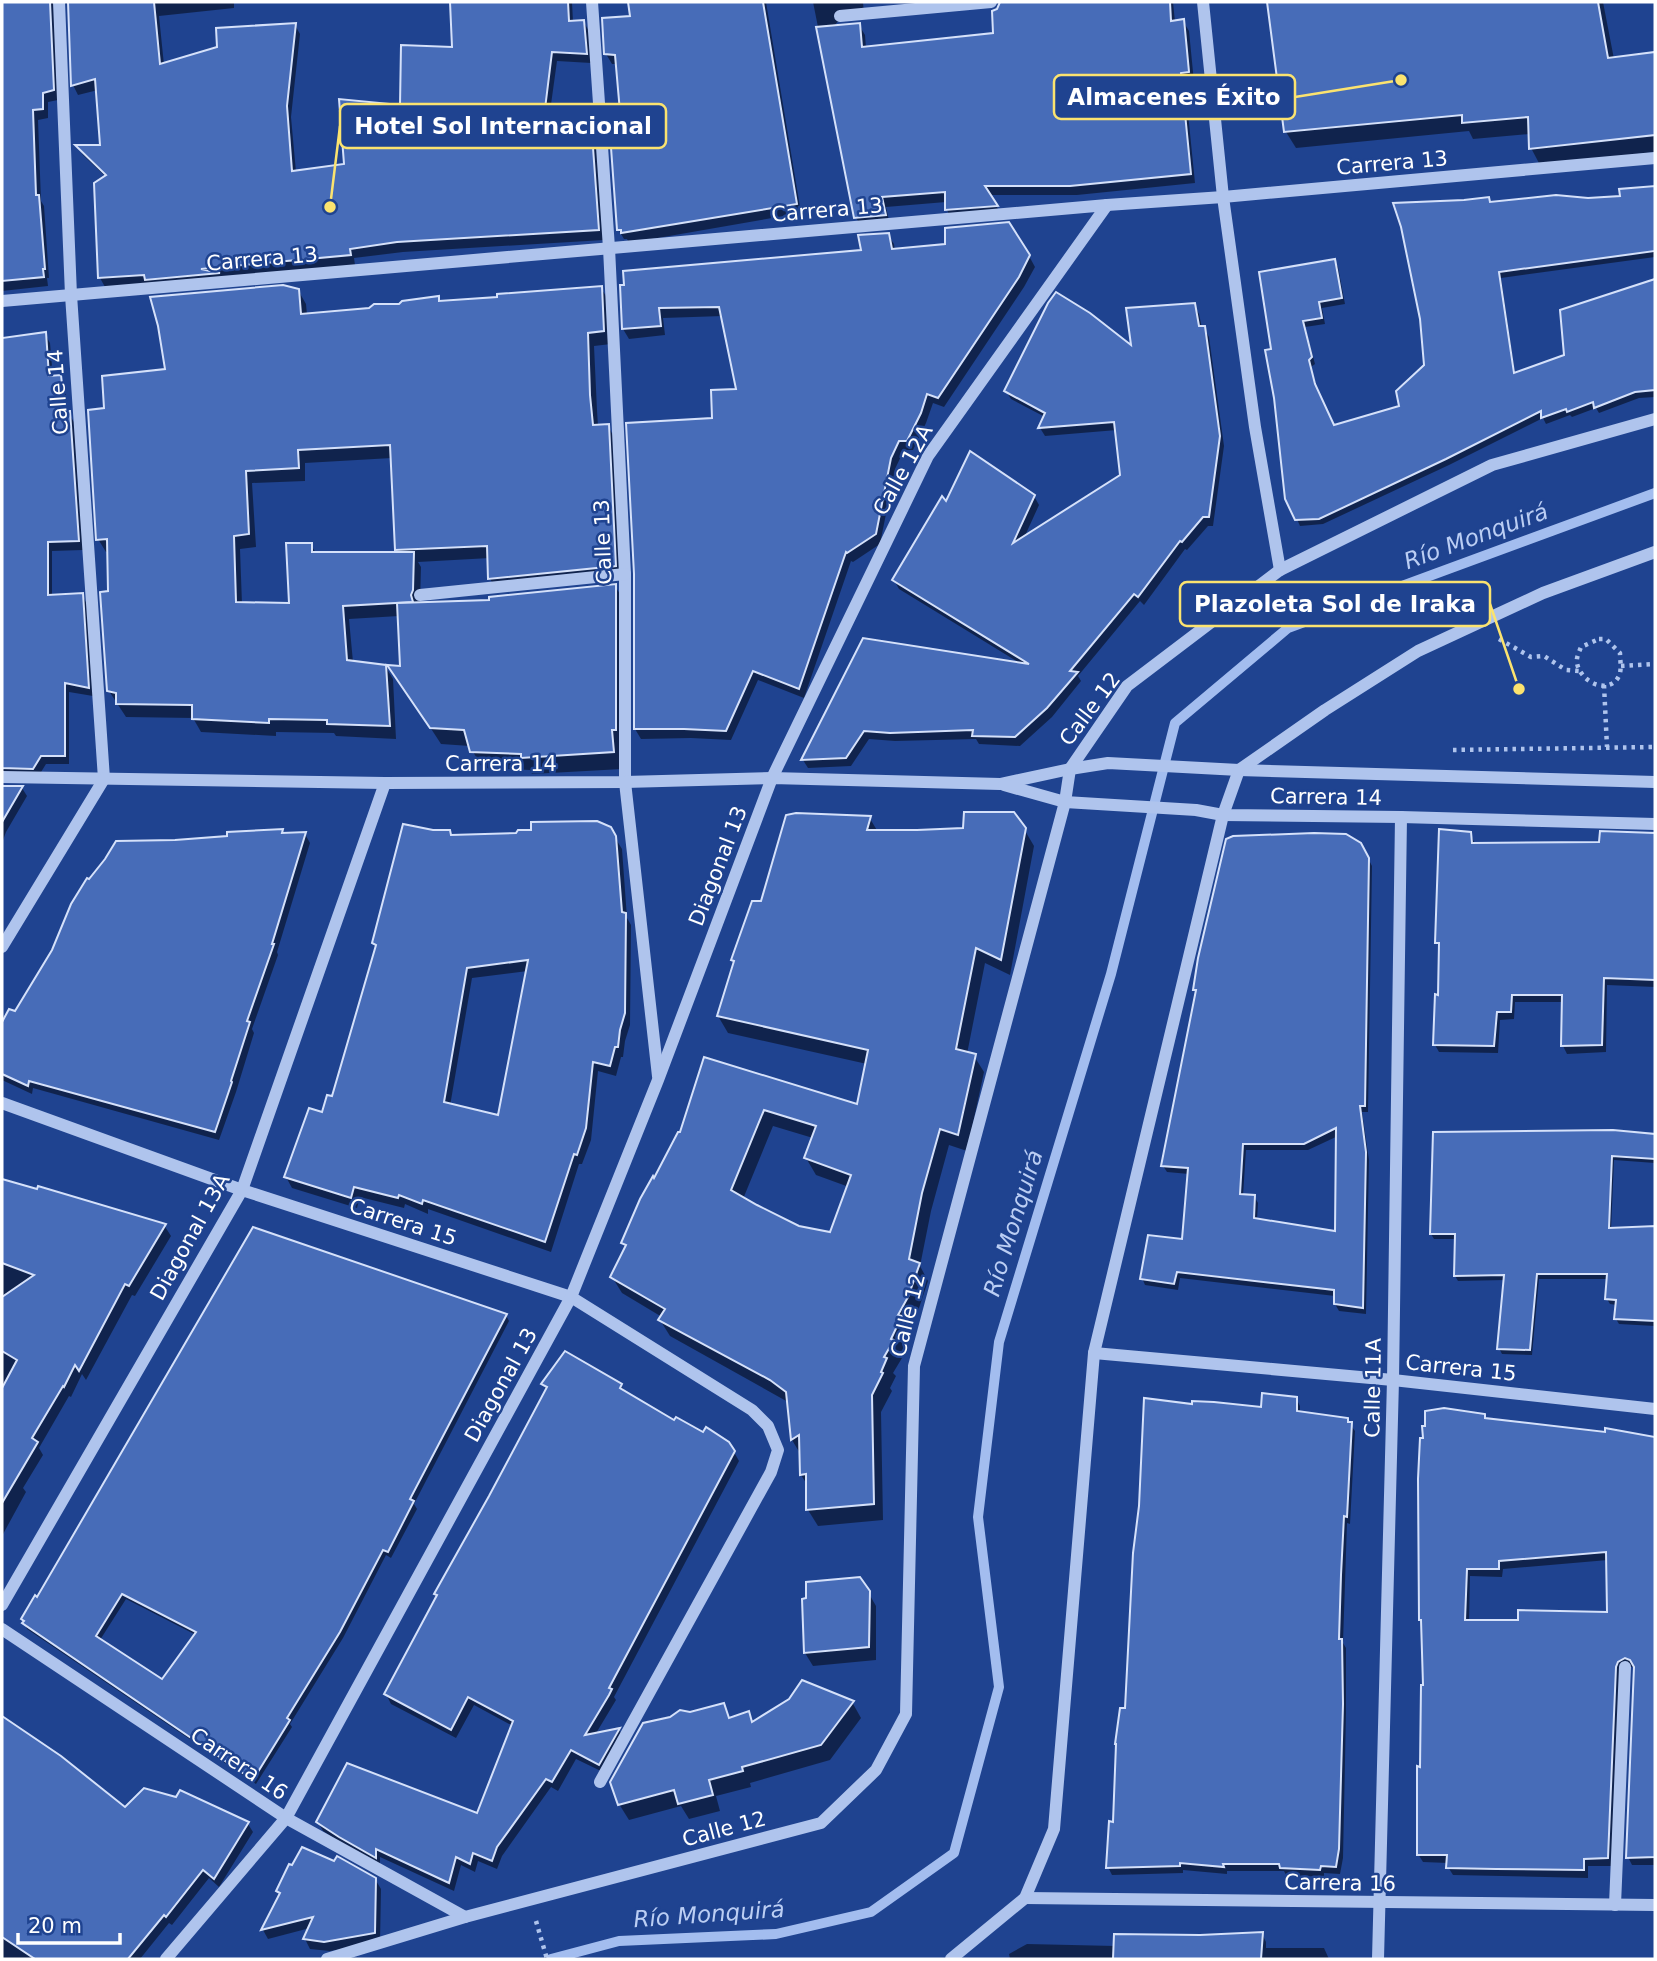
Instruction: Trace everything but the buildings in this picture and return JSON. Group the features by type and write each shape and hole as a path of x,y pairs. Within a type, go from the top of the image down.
{"street":[{"name":"Calle 14","path":"59,2 71,295 104,779"},
{"name":"Calle 13","path":"592,2 610,248 625,574 625,782 659,1080"},
{"path":"840,16 991,2"},
{"path":"1203,2 1223,197 1255,427 1280,570"},
{"name":"Carrera 13","path":"2,301 1655,158"},
{"name":"Calle 12A","path":"772,778 928,456 1107,205"},
{"name":"Calle 12","path":"327,1959 464,1917 821,1823 876,1770 905,1714 914,1366 1065,802 1070,769 1128,686 1280,570 1492,466 1655,419"},
{"path":"951,1959 1025,1898 1054,1829 1094,1353 1223,815 1239,770 1325,710 1418,652 1543,593 1655,552"},
{"path":"419,595 625,574"},
{"name":"Carrera 14","path":"2,777 385,783 625,782 772,778 1000,783 1108,763 1239,770 1655,782"},
{"name":"Diagonal 13","path":"166,1959 286,1818 570,1297 659,1080 772,778"},
{"path":"2,947 104,779"},
{"name":"Diagonal 13A","path":"2,1605 242,1190 385,783"},
{"name":"Carrera 14","path":"1000,783 1065,802 1196,810 1223,815 1655,824"},
{"name":"Calle 11A","path":"1378,1959 1392,1380 1401,817"},
{"name":"Carrera 15","path":"2,1103 242,1190 570,1297 752,1410 768,1426 778,1450 771,1472 600,1782"},
{"name":"Carrera 15","path":"1094,1353 1392,1380 1655,1409"},
{"name":"Carrera 16","path":"2,1629 286,1818 464,1917"},
{"path":"1615,1905 1625,1667"},
{"name":"Carrera 16","path":"1025,1898 1655,1905"}],"path":[{"path":"1492,635 1531,657 1544,656 1566,670 1580,671"},
{"path":"1599,639 1606,639 1620,653 1621,666 1619,676 1604,685 1588,682 1581,675 1576,661 1581,647 1599,639"},
{"path":"1621,666 1655,664"},
{"path":"1604,685 1606,747"},
{"path":"1446,750 1655,747"},
{"path":"538,1928 547,1959"}],"waterway":[{"name":"Río Monquirá","path":"551,1959 619,1941 776,1934 871,1912 954,1853 999,1687 978,1517 999,1342 1111,974 1175,723 1288,628 1655,493"}],"place":[{"name":"Almacenes Éxito","path":"1401,80"},
{"name":"Hotel Sol Internacional","path":"330,207"},
{"name":"Plazoleta Sol de Iraka","path":"1519,689"}]}
